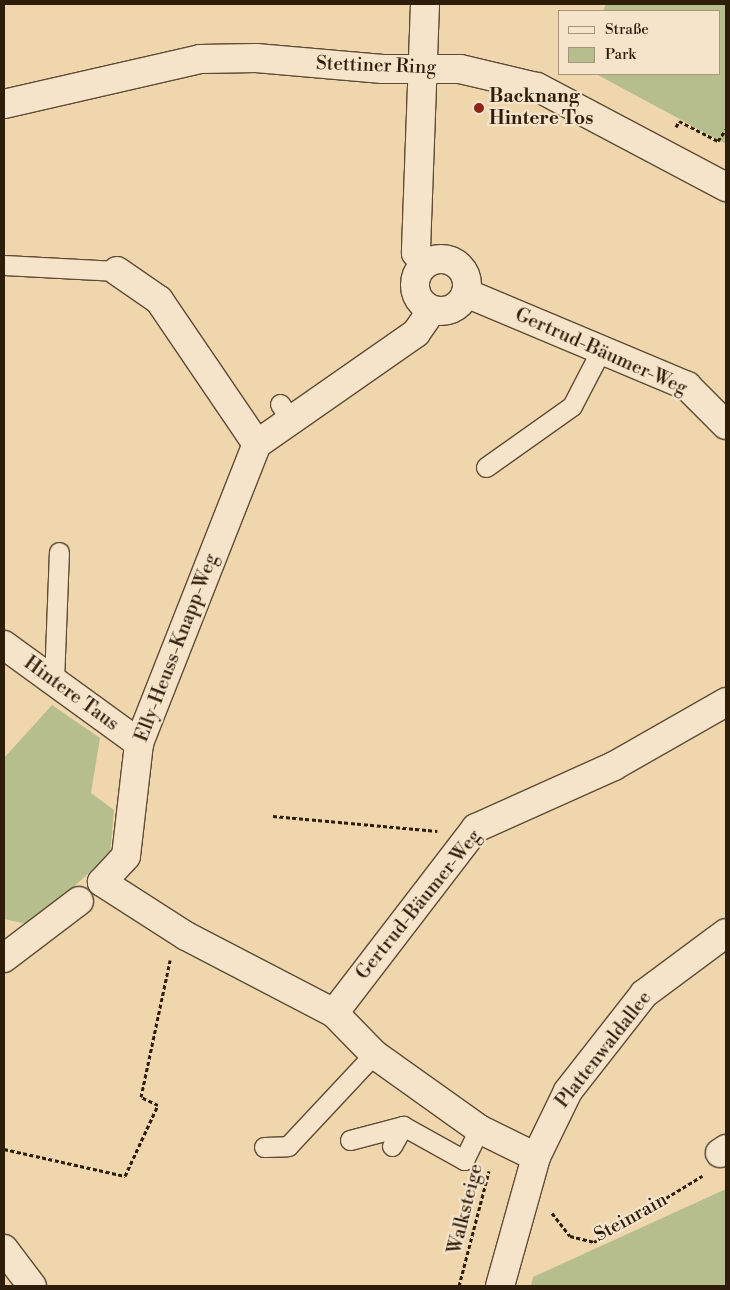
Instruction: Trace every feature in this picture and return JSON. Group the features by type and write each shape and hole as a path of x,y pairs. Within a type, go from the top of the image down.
{"street":[{"path":"425,4 416,252 426,263"},
{"name":"Stettiner Ring","path":"4,104 200,59 256,58 383,69 422,68 493,74 537,87 726,187"},
{"path":"117,271 159,300 257,444 286,412 416,332 432,310 456,306 466,293 466,277 457,264 442,259 426,263 414,284 419,300 432,310"},
{"name":"Gertrud-Bäumer-Weg","path":"466,293 600,352 686,386 726,425"},
{"name":"Elly-Heuss-Knapp-Weg","path":"257,444 139,742 126,782 126,856 102,882 186,936 334,1013"},
{"name":"Hintere Taus","path":"4,645 139,742"},
{"name":"Gertrud-Bäumer-Weg","path":"334,1013 476,828 614,766 726,702"},
{"path":"4,958 79,901"},
{"name":"Plattenwaldallee","path":"500,1286 536,1157 568,1091 644,994 726,932"},
{"path":"334,1013 374,1054 489,1134 536,1157"},
{"path":"4,1249 32,1286"}],"lane":[{"path":"4,265 117,271"},
{"path":"486,467 572,406 600,352"},
{"path":"54,681 59,552"},
{"path":"264,1147 288,1146 374,1054"},
{"path":"350,1140 403,1126 464,1160 489,1134"},
{"path":"392,1146 403,1126"}],"path":[{"path":"679,121 718,141 726,129"},
{"path":"274,816 433,829 466,842"},
{"path":"4,1149 125,1176 158,1105 141,1097 170,959 186,936"},
{"name":"Walksteige","path":"459,1286 489,1134"},
{"name":"Steinrain","path":"549,1210 570,1236 594,1242 701,1178 723,1151"}],"green space":[{"path":"606,4 726,4 726,144 598,75 720,75 720,10 603,10"},
{"path":"52,705 100,738 91,793 114,810 110,854 31,925 4,919 4,758"},
{"path":"726,1189 726,1286 531,1286 533,1277"}],"place":[{"name":"Backnang Hintere Tos","path":"479,108"}]}
